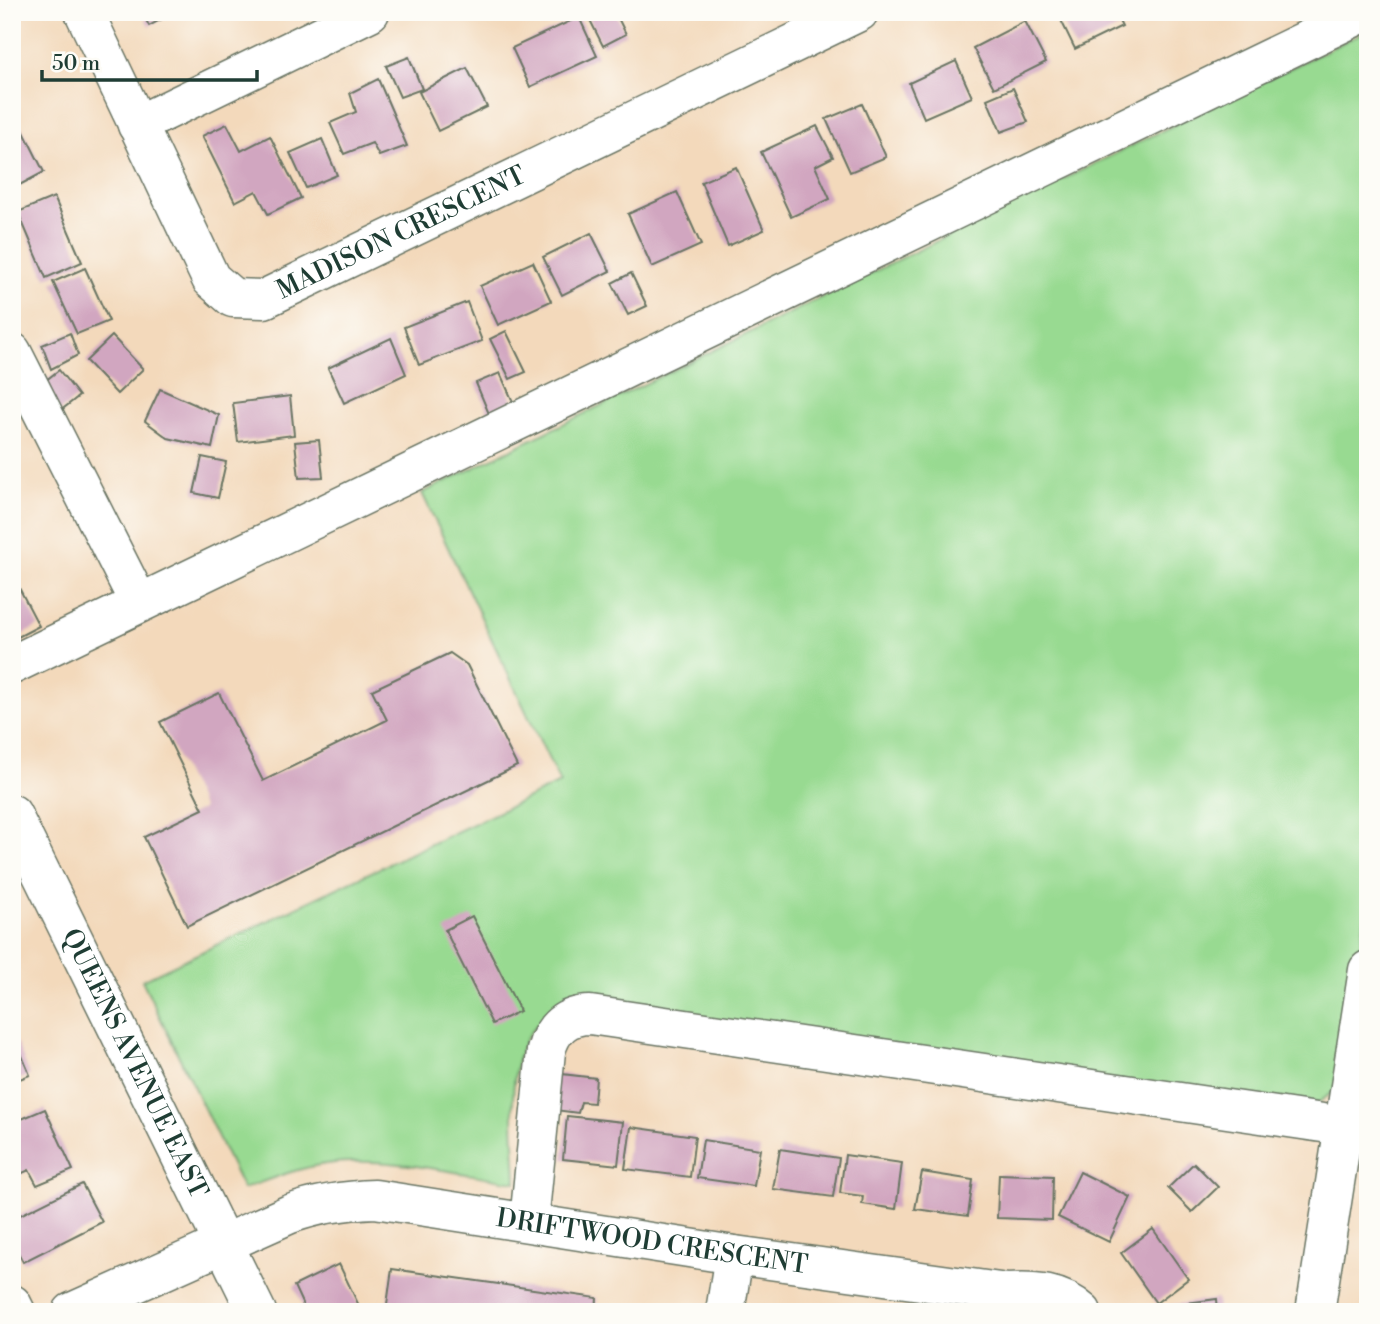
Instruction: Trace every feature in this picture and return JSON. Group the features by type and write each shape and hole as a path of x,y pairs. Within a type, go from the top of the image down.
{"street":[{"name":"MADISON CRESCENT","path":"84,12 211,279 233,298 264,299 859,12"},
{"path":"137,125 370,12"},
{"path":"12,665 1365,12"},
{"path":"12,352 139,603"},
{"name":"QUEENS AVENUE EAST","path":"12,814 24,871 223,1243 257,1312"},
{"path":"1315,1312 1368,970"},
{"path":"529,1222 546,1051 550,1036 559,1025 579,1015 1343,1126"},
{"name":"DRIFTWOOD CRESCENT","path":"72,1312 223,1243 308,1208 346,1200 375,1199 734,1255 1007,1293 1035,1291 1059,1298 1082,1312"},
{"path":"725,1312 734,1255"},
{"path":"12,1304 16,1312"}],"green space":[{"path":"1368,30 1368,895 1344,1070 1336,1090 1318,1103 545,1017 530,1033 517,1065 513,1105 516,1182 397,1164 349,1162 305,1168 243,1189 142,980 560,783 422,493"}],"building":[{"path":"142,12 175,12 149,26"},
{"path":"586,12 615,12 626,34 603,46"},
{"path":"1057,12 1115,12 1122,26 1075,49"},
{"path":"579,17 597,56 530,87 512,48"},
{"path":"1025,21 1046,62 994,88 973,48"},
{"path":"409,57 422,89 400,97 386,66"},
{"path":"956,61 972,97 924,118 909,83"},
{"path":"467,68 487,107 438,131 419,92"},
{"path":"378,79 407,146 379,156 372,143 344,154 330,123 356,112 350,93"},
{"path":"1013,88 1028,122 1001,132 987,99"},
{"path":"862,104 886,157 850,172 826,119"},
{"path":"19,122 44,172 12,189 12,126"},
{"path":"227,124 241,151 270,136 301,198 268,214 256,191 235,202 202,136"},
{"path":"817,126 833,157 815,166 830,199 791,217 761,152"},
{"path":"322,139 337,175 306,188 290,153"},
{"path":"736,167 764,230 728,246 701,182"},
{"path":"677,192 701,245 652,267 628,214"},
{"path":"54,197 82,262 46,278 18,212"},
{"path":"591,233 610,271 562,295 543,257"},
{"path":"533,262 551,301 498,325 480,286"},
{"path":"85,268 109,321 77,334 53,282"},
{"path":"631,273 647,306 628,315 612,283"},
{"path":"467,302 482,341 419,365 404,327"},
{"path":"506,331 526,372 510,379 490,339"},
{"path":"70,333 78,355 51,369 42,345"},
{"path":"112,336 143,369 117,394 86,361"},
{"path":"391,338 406,374 344,403 328,368"},
{"path":"59,370 79,396 55,415 35,389"},
{"path":"500,373 514,404 489,414 476,383"},
{"path":"160,389 219,415 212,448 168,438 145,421"},
{"path":"290,396 294,435 238,442 233,403"},
{"path":"319,440 323,477 299,478 295,442"},
{"path":"202,457 226,462 218,498 194,493"},
{"path":"16,582 39,626 12,640 12,584"},
{"path":"450,653 467,665 517,766 187,926 144,837 203,809 160,722 219,693 263,781 387,720 372,690"},
{"path":"472,916 520,1011 492,1024 445,930"},
{"path":"12,1032 30,1075 12,1082"},
{"path":"553,1073 596,1078 594,1103 581,1102 578,1113 547,1109"},
{"path":"45,1109 73,1170 37,1185 29,1170 16,1176 12,1169 12,1123"},
{"path":"567,1116 623,1122 618,1165 563,1159"},
{"path":"631,1127 695,1136 690,1177 625,1169"},
{"path":"703,1140 760,1149 754,1186 697,1178"},
{"path":"780,1149 839,1158 833,1197 773,1189"},
{"path":"845,1155 902,1163 896,1209 862,1204 863,1196 840,1193"},
{"path":"1194,1163 1218,1187 1192,1212 1168,1188"},
{"path":"922,1172 973,1180 968,1216 915,1209"},
{"path":"1080,1172 1130,1197 1109,1242 1058,1217"},
{"path":"999,1174 1053,1176 1052,1220 997,1218"},
{"path":"82,1184 102,1222 23,1262 12,1241 12,1219"},
{"path":"1153,1229 1188,1279 1156,1303 1121,1253"},
{"path":"339,1264 362,1312 306,1312 294,1286"},
{"path":"392,1269 597,1298 596,1312 386,1312"},
{"path":"1217,1299 1218,1312 1157,1312 1156,1307"}]}
